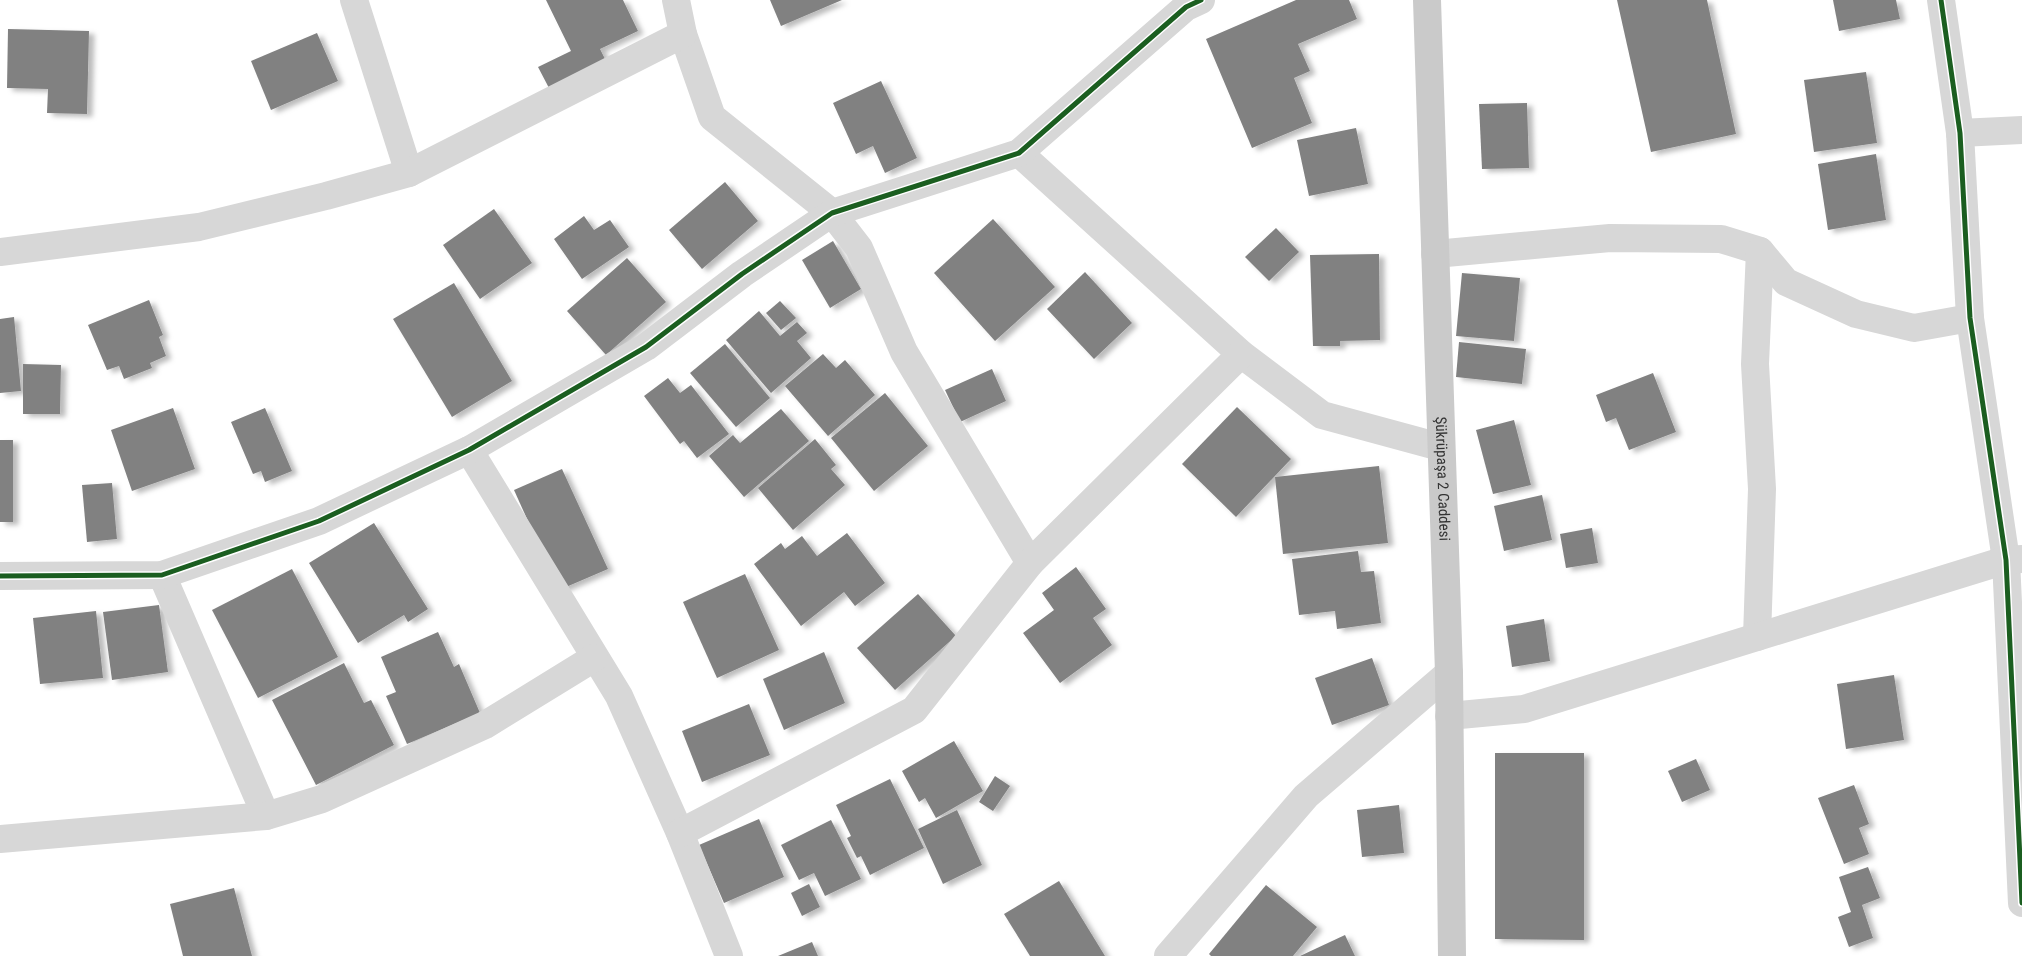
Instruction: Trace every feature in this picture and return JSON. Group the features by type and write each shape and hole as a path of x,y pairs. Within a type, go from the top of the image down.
{"main road":[{"name":"Şükrüpaşa 2 Caddesi","path":"1427,0 1440,447 1449,673 1452,956"}],"street":[{"path":"354,0 409,173"},
{"path":"676,0 683,34 712,117 832,213 859,248 904,352 1030,563"},
{"path":"0,576 162,576 319,521 469,450 646,347 742,274 832,213 1019,152 1186,8 1201,0"},
{"path":"1941,0 1960,133 1970,318 2014,560 2022,903"},
{"path":"0,252 199,227 326,196 409,173 683,34"},
{"path":"1960,133 2022,130"},
{"path":"1019,152 1241,354 1322,414 1440,447"},
{"path":"1435,254 1610,238 1721,239 1760,251 1786,282 1856,314 1914,328 1970,318"},
{"path":"1757,638 1762,489 1755,364 1760,251"},
{"path":"680,833 914,710 1030,563 1241,354"},
{"path":"469,450 618,696 680,833 730,956"},
{"path":"1449,716 1524,709 2014,560"},
{"path":"162,576 266,816"},
{"path":"0,839 266,816 322,799 485,725 594,658"},
{"path":"1168,956 1306,796 1449,673"}],"building":[{"path":"546,0 623,0 638,31 600,49 606,61 549,88 538,67 571,51"},
{"path":"770,0 842,0 781,26"},
{"path":"1296,0 1349,0 1357,19 1298,44 1310,71 1294,78 1312,123 1252,148 1206,39"},
{"path":"1617,0 1707,0 1736,134 1651,152"},
{"path":"1833,0 1896,0 1900,19 1839,31"},
{"path":"8,29 89,31 87,114 47,113 48,89 7,88"},
{"path":"317,33 338,81 271,110 251,61"},
{"path":"1866,72 1877,143 1814,152 1804,80"},
{"path":"881,81 917,158 885,173 873,146 856,154 833,103"},
{"path":"1527,103 1529,168 1482,169 1479,104"},
{"path":"1356,128 1368,184 1309,196 1297,140"},
{"path":"1876,154 1886,220 1828,230 1818,164"},
{"path":"725,182 758,221 702,269 669,230"},
{"path":"494,209 532,263 480,299 443,245"},
{"path":"584,216 594,230 610,220 629,247 582,279 554,239"},
{"path":"993,219 1055,287 995,341 934,273"},
{"path":"1276,228 1299,252 1269,281 1245,257"},
{"path":"833,241 861,289 830,308 802,260"},
{"path":"1379,254 1380,340 1340,341 1340,346 1313,346 1310,255"},
{"path":"627,258 666,302 606,355 567,311"},
{"path":"1085,272 1132,323 1094,359 1047,309"},
{"path":"1462,273 1520,278 1514,341 1456,336"},
{"path":"454,283 512,381 452,417 393,319"},
{"path":"149,300 163,335 159,337 166,356 150,363 152,368 124,379 119,366 107,370 88,325"},
{"path":"780,301 796,318 781,330 766,313"},
{"path":"759,311 780,336 797,322 807,333 797,341 811,358 771,393 726,340"},
{"path":"14,317 21,391 0,393 0,319"},
{"path":"1459,342 1526,349 1522,384 1456,377"},
{"path":"725,344 770,398 736,427 690,373"},
{"path":"823,354 836,368 845,360 875,395 828,436 785,386"},
{"path":"23,364 61,365 60,414 23,414"},
{"path":"992,369 1006,401 960,422 945,390"},
{"path":"1653,373 1676,432 1629,450 1616,418 1606,422 1596,395"},
{"path":"668,378 680,393 691,385 729,434 697,458 684,441 680,444 644,396"},
{"path":"885,393 928,446 874,491 831,438"},
{"path":"1237,407 1291,459 1236,517 1182,464"},
{"path":"173,408 195,469 132,491 111,430"},
{"path":"265,408 292,471 265,482 261,471 253,474 231,422"},
{"path":"781,409 809,441 744,497 709,456 733,435 740,443"},
{"path":"1514,420 1531,485 1493,494 1476,430"},
{"path":"815,439 836,465 831,469 845,485 793,530 758,488"},
{"path":"0,440 13,440 13,522 0,522"},
{"path":"1379,466 1388,543 1283,554 1275,477"},
{"path":"562,469 608,569 559,590 514,490"},
{"path":"112,483 117,539 87,542 82,485"},
{"path":"1542,495 1552,540 1504,551 1494,506"},
{"path":"374,523 428,609 408,622 404,615 358,643 309,563"},
{"path":"1592,528 1598,563 1566,568 1560,534"},
{"path":"847,533 885,583 855,606 844,592 801,626 754,564 781,543 785,549 802,536 817,556"},
{"path":"1358,551 1361,572 1374,571 1381,623 1337,629 1335,611 1299,615 1292,559"},
{"path":"1076,567 1106,609 1093,618 1112,645 1060,683 1023,633 1054,610 1042,593"},
{"path":"292,569 338,657 258,698 212,610"},
{"path":"745,574 779,650 717,678 683,602"},
{"path":"918,594 956,636 895,690 857,648"},
{"path":"159,605 168,672 112,680 103,612"},
{"path":"96,611 103,678 40,684 33,618"},
{"path":"1544,619 1550,661 1512,667 1506,626"},
{"path":"438,632 454,667 459,664 480,713 407,744 386,696 396,692 381,657"},
{"path":"824,652 845,703 784,730 763,679"},
{"path":"1372,658 1389,705 1332,725 1315,678"},
{"path":"344,663 364,703 371,700 394,745 316,785 272,700"},
{"path":"1894,675 1904,740 1846,749 1837,684"},
{"path":"749,704 770,755 702,782 682,731"},
{"path":"954,741 983,791 936,818 925,798 919,802 902,771"},
{"path":"1495,753 1584,753 1584,940 1495,939"},
{"path":"1696,759 1710,790 1682,802 1668,771"},
{"path":"995,776 1010,786 993,811 979,802"},
{"path":"890,779 924,848 870,875 861,856 857,858 847,838 851,836 836,805"},
{"path":"1854,785 1869,824 1859,828 1869,854 1844,864 1818,798"},
{"path":"1399,805 1404,853 1362,857 1357,810"},
{"path":"957,810 982,865 943,884 918,829"},
{"path":"759,819 784,877 724,903 699,845"},
{"path":"831,820 861,879 825,896 814,873 799,880 781,845"},
{"path":"1868,867 1880,898 1862,905 1873,938 1849,947 1838,917 1851,912 1839,877"},
{"path":"1059,881 1105,956 1030,956 1004,914"},
{"path":"809,884 820,907 802,916 791,893"},
{"path":"1266,885 1317,927 1293,956 1211,956 1209,954"},
{"path":"234,888 252,956 183,956 170,904"},
{"path":"1345,935 1355,956 1300,956"},
{"path":"812,942 818,956 778,956"}],"cycle path":[{"path":"0,576 162,575 319,521 469,450 646,347 742,274 832,213 1019,153 1186,7 1201,0"},
{"path":"1941,0 1960,133 1970,318 2006,560 2022,903"}]}
